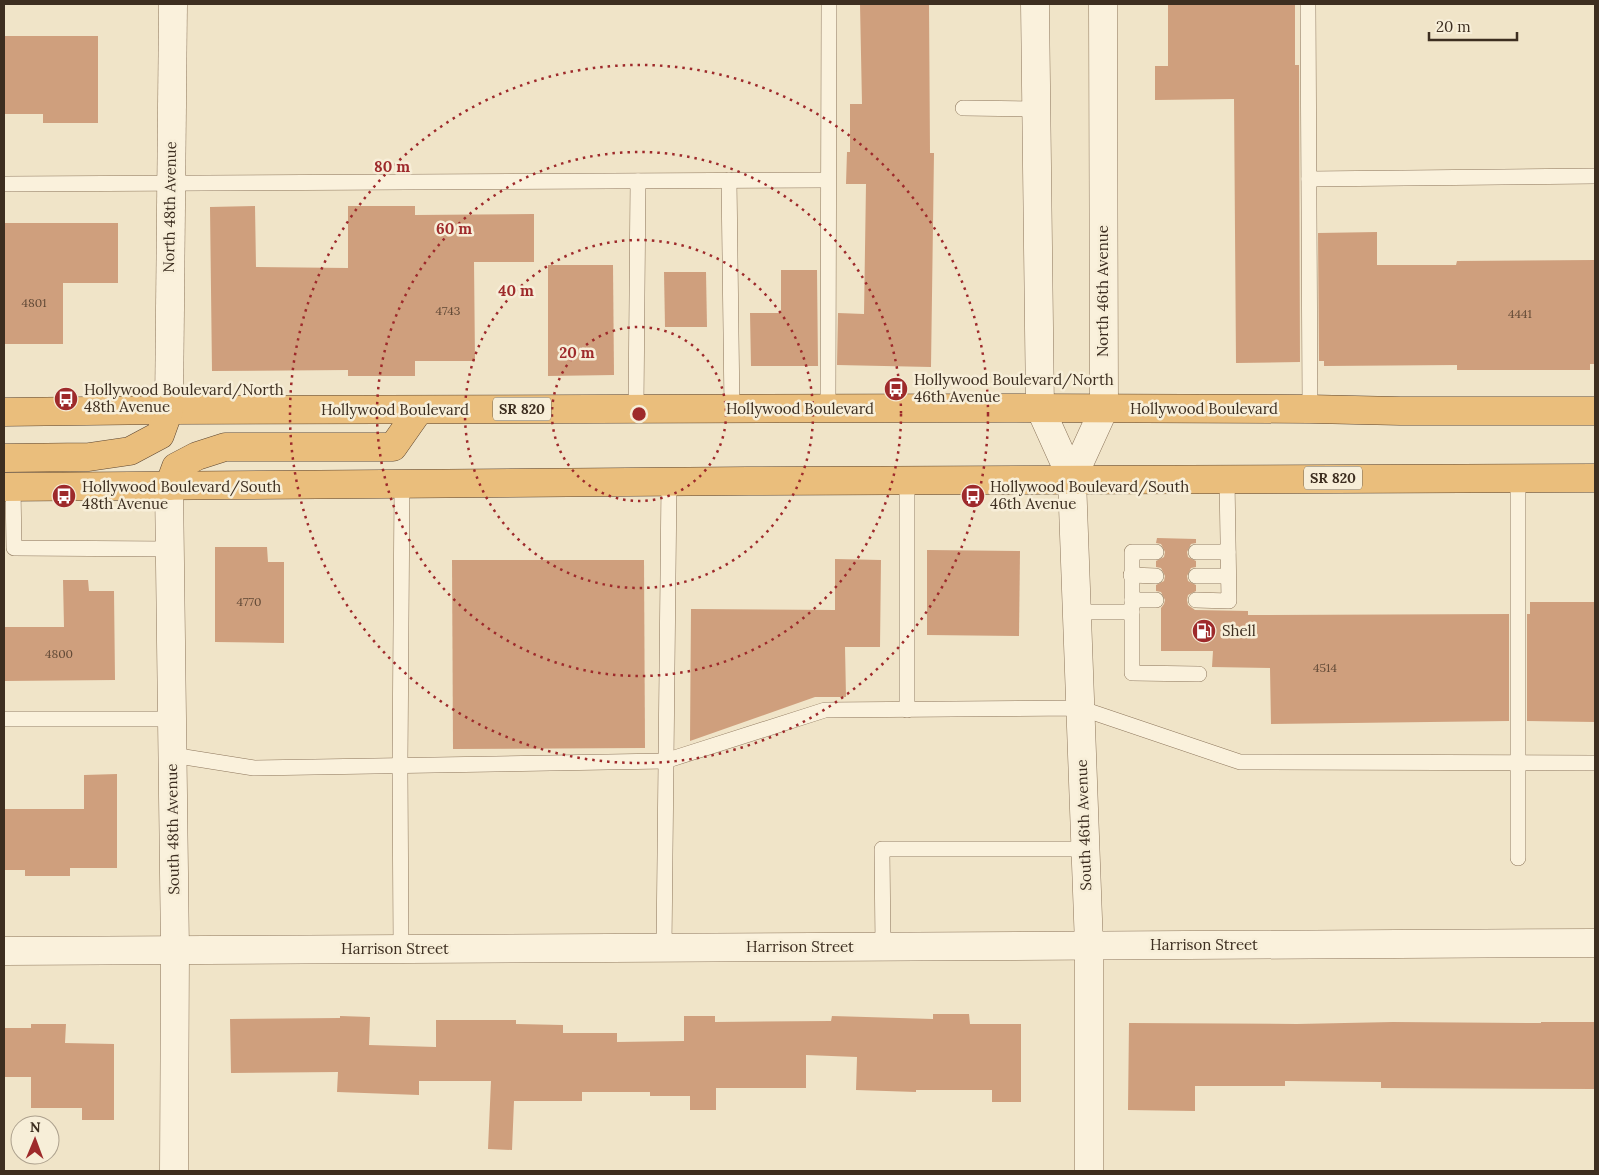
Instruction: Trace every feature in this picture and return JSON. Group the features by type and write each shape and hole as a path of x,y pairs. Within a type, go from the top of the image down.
{"highway":[{"name":"Hollywood Boulevard","path":"4,412 828,408 1595,411"},
{"path":"4,458 89,457 130,452 160,435 169,410"},
{"path":"168,486 176,467 198,456 225,447 393,447 419,410"},
{"name":"SR 820","path":"8,487 906,480 1595,478"}],"street":[{"name":"North 48th Avenue","path":"169,410 172,4"},
{"path":"1035,4 1040,408 1072,480"},
{"name":"North 46th Avenue","path":"1072,480 1104,409 1103,4"},
{"name":"South 46th Avenue","path":"1072,480 1089,946 1089,1171"},
{"name":"South 48th Avenue","path":"168,486 175,950 174,1171"},
{"name":"Harrison Street","path":"4,951 1595,942"}],"lane":[{"path":"828,408 829,4"},
{"path":"1308,4 1310,409"},
{"path":"963,108 1037,109"},
{"path":"1309,179 1595,176"},
{"path":"636,409 638,180"},
{"path":"729,180 732,409"},
{"path":"4,184 828,180"},
{"path":"1518,478 1518,858"},
{"path":"1196,600 1229,601 1227,479"},
{"path":"906,480 907,710"},
{"path":"664,948 669,482"},
{"path":"402,484 400,766 402,950"},
{"path":"8,487 14,548 169,549"},
{"path":"1156,552 1132,552 1132,673 1199,674"},
{"path":"1196,552 1228,552"},
{"path":"1132,575 1156,576"},
{"path":"1196,576 1228,576"},
{"path":"1077,612 1132,606 1156,600"},
{"path":"172,755 254,768 665,761 825,710 1080,708 1240,762 1595,763"},
{"path":"4,719 172,719"},
{"path":"883,947 882,849 1085,849"}],"building":[{"path":"860,4 929,4 930,153 934,153 931,367 837,365 838,313 864,314 866,184 846,184 847,152 850,152 850,104 862,104"},
{"path":"1168,4 1295,4 1295,65 1299,65 1300,362 1236,363 1234,99 1155,100 1155,66 1168,66"},
{"path":"4,36 98,36 98,123 43,123 43,114 4,114"},
{"path":"255,206 256,267 348,268 348,206 415,206 415,215 534,214 534,262 474,262 475,361 415,361 415,376 348,376 348,370 212,371 210,207"},
{"path":"4,223 118,223 118,283 63,283 63,344 4,344"},
{"path":"1377,232 1377,265 1456,265 1457,261 1595,260 1595,364 1590,364 1590,370 1457,370 1457,365 1324,366 1324,361 1319,361 1318,233"},
{"path":"548,265 613,265 614,375 548,376"},
{"path":"781,270 817,270 818,366 751,366 750,313 781,313"},
{"path":"664,272 706,272 707,327 665,327"},
{"path":"1157,538 1196,539 1196,543 1191,544 1187,552 1188,557 1196,561 1196,567 1191,568 1187,576 1188,581 1196,585 1196,591 1188,595 1187,600 1188,605 1195,610 1248,611 1248,615 1509,614 1509,721 1271,724 1270,668 1212,667 1213,651 1161,651 1161,608 1165,600 1161,592 1156,591 1156,585 1164,581 1165,576 1161,568 1156,567 1156,561 1164,557 1165,552 1161,544 1156,543"},
{"path":"215,547 267,547 268,562 284,562 284,643 215,642"},
{"path":"927,550 1020,551 1019,636 927,635"},
{"path":"835,559 881,560 880,647 845,647 846,697 815,697 690,741 691,609 835,610"},
{"path":"452,560 644,560 645,748 453,749"},
{"path":"63,580 88,580 89,591 114,591 115,680 4,681 4,627 64,627"},
{"path":"1530,602 1595,602 1595,722 1527,721 1527,614 1530,614"},
{"path":"117,774 117,868 70,868 70,876 25,876 25,870 4,870 4,809 84,809 84,775"},
{"path":"933,1014 969,1014 970,1024 1021,1024 1021,1102 992,1102 992,1090 916,1090 916,1092 856,1090 857,1057 806,1055 806,1088 716,1088 716,1110 690,1110 690,1096 650,1096 650,1092 582,1092 582,1101 514,1101 512,1150 488,1149 491,1081 419,1081 419,1095 337,1092 338,1072 231,1073 230,1019 370,1017 369,1045 436,1047 436,1020 516,1020 516,1024 563,1025 563,1033 617,1033 617,1042 684,1041 684,1016 715,1016 715,1022 831,1021 832,1016 933,1019"},
{"path":"1595,1022 1595,1089 1381,1088 1381,1082 1285,1081 1285,1086 1195,1086 1195,1111 1128,1110 1129,1023 1297,1024"},
{"path":"31,1024 66,1024 65,1043 114,1044 114,1120 82,1120 82,1108 31,1108 31,1077 4,1077 4,1028 31,1028"}],"place":[{"name":"Hollywood Boulevard/North 46th Avenue","path":"896,389"},
{"name":"Hollywood Boulevard/North 48th Avenue","path":"66,399"},
{"name":"Hollywood Boulevard/South 48th Avenue","path":"64,496"},
{"name":"Hollywood Boulevard/South 46th Avenue","path":"973,496"},
{"name":"Shell","path":"1204,631"}]}
